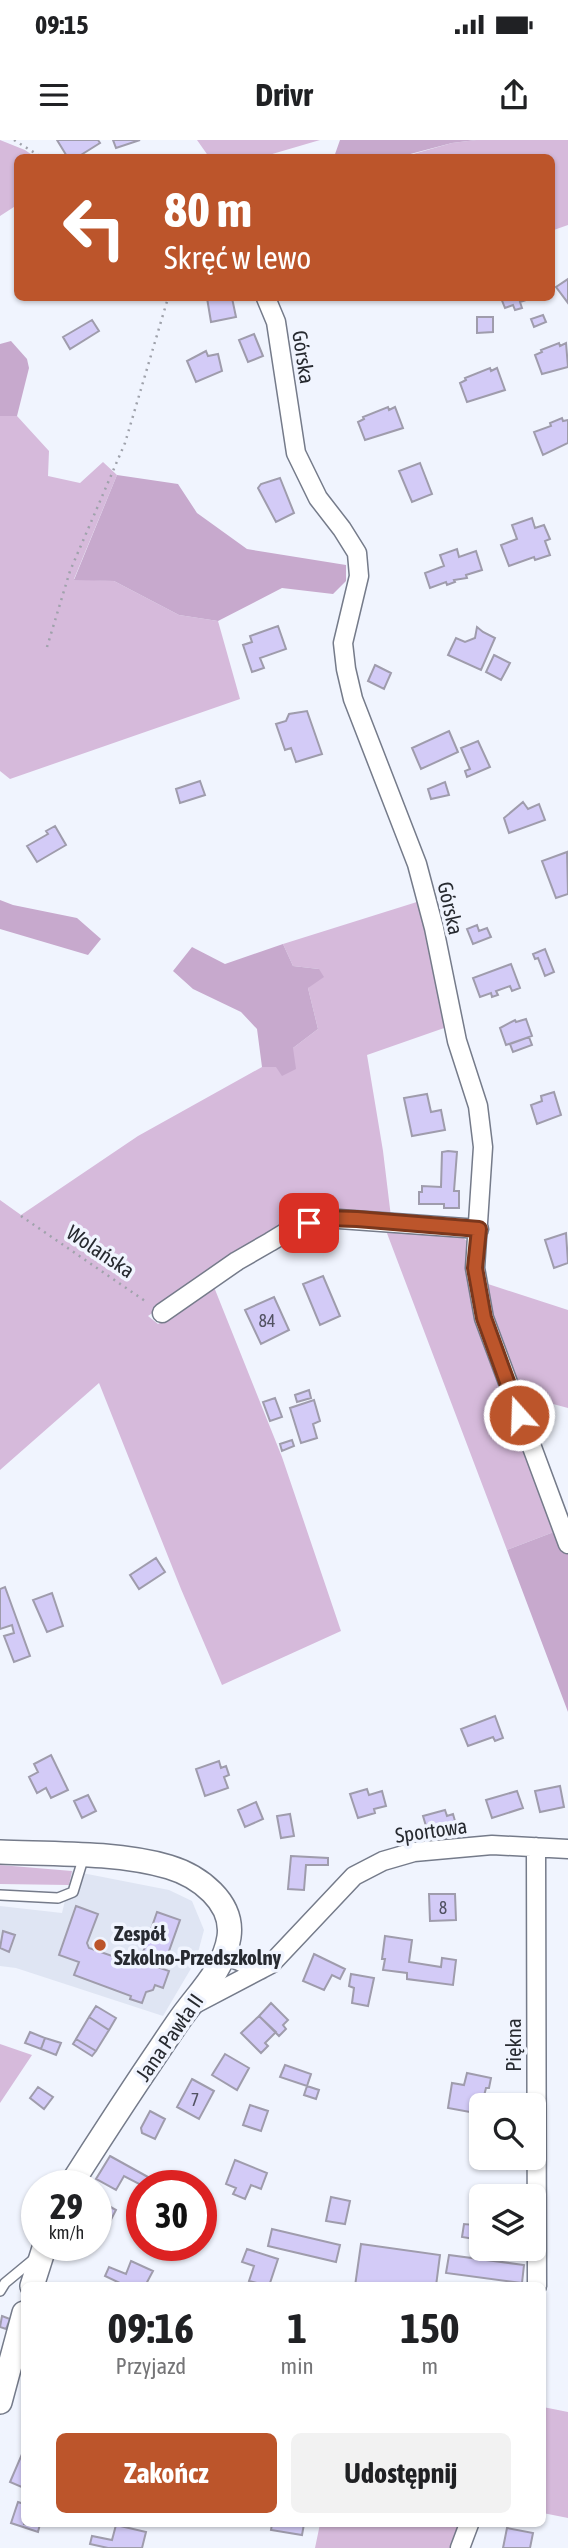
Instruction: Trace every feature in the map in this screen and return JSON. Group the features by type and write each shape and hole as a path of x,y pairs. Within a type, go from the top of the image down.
{"street":[{"name":"Górska","path":"267,301 276,322 296,453 318,498 342,529 356,553 359,576 342,643 346,668 353,699 417,864 434,928 457,1041 478,1106 482,1147 475,1268 484,1318 568,1544"},
{"path":"162,1313 293,1228 325,1218 479,1229"},
{"name":"Sportowa","path":"187,2008 271,1964 354,1876 383,1861 427,1851 492,1845 568,1849"},
{"name":"Piękna","path":"536,1847 537,2282"},
{"name":"Jana Pawła II","path":"0,1852 136,1860 171,1867 204,1885 226,1908 229,1936 215,1974 187,2008 81,2170"},
{"path":"223,1954 260,1970"},
{"path":"33,2282 40,2261"},
{"path":"0,2402 6,2361 21,2321"},
{"path":"460,2548 468,2527"}],"lane":[{"path":"0,1895 58,1898 73,1892 84,1856"},
{"path":"0,2291 30,2261"}],"path":[{"path":"13,140 38,154"},
{"path":"47,647 70,571 125,443 167,301"},
{"name":"Wolańska","path":"21,1216 162,1313"}],"shaded area":[{"path":"0,140 31,154 14,154 14,207 0,216"},
{"path":"197,140 320,140 272,154 207,154"},
{"path":"340,140 476,140 410,154 335,154"},
{"path":"476,140 568,140 568,225 555,230 555,154 413,154 452,143"},
{"path":"11,341 27,359 29,368 17,416 0,416 0,344"},
{"path":"0,416 17,416 49,451 48,476 80,483 103,462 117,475 74,579 114,581 179,615 218,621 240,699 10,779 0,771"},
{"path":"117,475 178,484 197,513 247,549 346,565 346,581 333,594 282,588 218,621 179,615 114,581 74,580"},
{"path":"0,900 77,918 101,939 88,955 0,929"},
{"path":"420,901 447,1027 367,1055 391,1217 314,1214 220,1266 148,1316 158,1324 214,1287 282,1457 341,1631 222,1685 99,1383 0,1470 0,1200 21,1215 138,1136 262,1067 276,1067 293,1048 318,1029 308,988 319,969 293,966 283,944"},
{"path":"283,944 293,966 319,969 324,977 308,988 318,1029 293,1048 296,1069 282,1076 276,1067 262,1067 257,1029 241,1012 193,989 173,971 192,947 225,964"},
{"path":"385,1228 459,1234 469,1243 468,1279 477,1322 559,1530 507,1550"},
{"path":"485,1283 568,1310 568,1408 523,1396 496,1332"},
{"path":"559,1530 568,1554 568,1712 507,1550"},
{"path":"0,1865 72,1871 69,1885 0,1884"},
{"name":"Zespół Szkolno-Przedszkolny","path":"72,1871 169,1890 192,1901 204,1930 196,1960 163,2016 16,1968 0,1966 0,1906 62,1913"},
{"path":"0,2044 32,2055 0,2103"},
{"path":"546,2408 568,2412 568,2518 546,2514"},
{"path":"319,2527 462,2527 455,2548 315,2548"}],"building":[{"path":"57,140 98,140 100,143 82,154 66,154"},
{"path":"113,140 140,140 116,148"},
{"path":"568,279 568,303 556,287"},
{"path":"208,301 233,301 236,317 211,322"},
{"path":"502,301 523,301 520,302 522,308 515,310 513,305 505,308"},
{"path":"543,315 546,322 534,327 531,319"},
{"path":"477,317 493,317 493,332 477,333"},
{"path":"92,320 99,331 70,349 63,337"},
{"path":"254,334 263,356 248,362 239,340"},
{"path":"559,343 560,346 566,343 568,367 542,374 535,355"},
{"path":"206,351 208,356 218,354 222,371 196,382 187,361"},
{"path":"490,368 491,371 497,368 505,390 467,402 460,383 466,380 465,378"},
{"path":"388,407 389,410 395,407 403,428 365,440 358,422 364,419 363,417"},
{"path":"562,418 563,421 568,420 568,443 543,455 534,432 551,426 550,423"},
{"path":"420,463 432,494 412,502 399,471"},
{"path":"280,478 294,513 276,522 258,488 261,484"},
{"path":"532,518 535,528 544,525 550,539 545,541 550,555 535,560 534,557 509,566 501,545 517,539 512,525"},
{"path":"457,549 459,557 476,551 482,570 447,585 446,582 430,588 425,573 444,566 440,555"},
{"path":"278,626 286,649 260,658 264,668 252,672 243,645 252,642 250,636"},
{"path":"477,627 495,638 481,670 448,655 456,638 465,642 475,638"},
{"path":"494,655 510,663 501,680 486,672"},
{"path":"375,665 391,673 384,689 368,681"},
{"path":"307,711 322,754 296,762 291,748 285,750 276,724 286,721 289,714"},
{"path":"449,731 458,752 421,769 412,748"},
{"path":"478,741 490,767 467,777 465,771 470,769 461,748"},
{"path":"200,781 205,795 180,803 176,789"},
{"path":"445,782 449,795 431,799 428,789"},
{"path":"523,802 528,809 539,804 545,820 509,833 504,818"},
{"path":"55,826 66,845 37,862 27,846 48,834 46,831"},
{"path":"567,852 568,894 556,898 542,861"},
{"path":"477,925 479,931 487,928 491,937 473,944 467,929"},
{"path":"545,949 554,972 545,976 538,958 535,959 533,954"},
{"path":"511,964 520,988 512,991 510,986 496,991 498,995 492,997 491,993 480,997 473,978"},
{"path":"526,1019 532,1036 506,1045 500,1028 515,1020"},
{"path":"529,1037 532,1045 513,1052 510,1044"},
{"path":"554,1092 561,1115 537,1124 531,1105 542,1101 541,1096"},
{"path":"427,1094 431,1112 441,1110 445,1130 412,1136 404,1098"},
{"path":"442,1152 457,1152 454,1191 459,1191 459,1208 444,1208 444,1204 419,1204 422,1186 441,1187"},
{"path":"566,1233 568,1263 554,1268 545,1240"},
{"path":"323,1276 340,1316 320,1325 303,1284"},
{"path":"274,1297 289,1330 261,1344 245,1310"},
{"path":"309,1390 311,1398 297,1402 295,1395"},
{"path":"275,1398 282,1417 270,1421 263,1402"},
{"path":"314,1400 320,1421 313,1424 317,1438 301,1443 290,1408"},
{"path":"292,1440 294,1446 282,1451 280,1444"},
{"path":"156,1558 165,1572 139,1589 130,1575"},
{"path":"5,1587 30,1656 14,1662 4,1636 14,1633 12,1625 0,1629 0,1589"},
{"path":"52,1593 63,1626 47,1632 33,1600"},
{"path":"495,1716 503,1738 495,1741 493,1737 468,1746 461,1729"},
{"path":"51,1755 68,1790 51,1798 46,1788 37,1793 29,1777 38,1772 34,1764"},
{"path":"219,1761 221,1768 226,1766 229,1775 224,1777 228,1788 205,1796 196,1769"},
{"path":"560,1786 564,1807 540,1812 535,1791"},
{"path":"367,1789 369,1795 382,1791 386,1806 374,1809 375,1813 358,1818 350,1794"},
{"path":"517,1791 523,1808 492,1818 486,1800"},
{"path":"88,1795 96,1811 82,1818 74,1801"},
{"path":"256,1802 263,1819 245,1827 238,1810"},
{"path":"445,1810 447,1816 453,1814 457,1828 451,1830 453,1836 431,1843 423,1816"},
{"path":"290,1814 294,1836 281,1838 277,1816"},
{"path":"291,1856 328,1858 328,1865 306,1865 304,1890 288,1889"},
{"path":"429,1894 455,1894 456,1920 430,1921"},
{"path":"76,1906 98,1914 87,1943 89,1948 138,1965 140,1961 169,1971 163,1988 155,1985 153,1990 146,1992 142,2003 130,1999 131,1996 74,1975 79,1962 59,1955"},
{"path":"157,1912 180,1920 161,1968 140,1961"},
{"path":"3,1931 15,1935 9,1952 0,1948"},
{"path":"385,1936 412,1940 409,1962 441,1967 442,1958 456,1960 453,1985 407,1979 407,1973 383,1970"},
{"path":"314,1954 345,1969 340,1979 332,1975 324,1990 303,1981"},
{"path":"351,1974 374,1978 368,2006 352,2003 354,1988 349,1986"},
{"path":"271,2003 288,2020 283,2025 286,2029 279,2036 259,2016"},
{"path":"96,2006 116,2018 109,2030 89,2017"},
{"path":"259,2016 276,2032 265,2043 268,2046 261,2053 241,2033"},
{"path":"89,2017 109,2030 96,2051 76,2039"},
{"path":"30,2032 45,2038 41,2049 25,2043"},
{"path":"45,2038 61,2043 56,2055 41,2049"},
{"path":"76,2039 96,2051 92,2056 73,2044"},
{"path":"225,2054 249,2068 237,2090 212,2075"},
{"path":"285,2065 311,2074 307,2086 280,2077"},
{"path":"467,2073 491,2078 485,2093 469,2093 469,2112 448,2108 452,2083 464,2085"},
{"path":"192,2079 214,2091 199,2119 177,2107"},
{"path":"307,2086 319,2090 316,2099 304,2095"},
{"path":"38,2087 53,2097 44,2109 30,2098"},
{"path":"250,2105 268,2111 261,2131 243,2125"},
{"path":"150,2111 165,2119 155,2139 142,2133 141,2128"},
{"path":"110,2156 135,2170 126,2170 126,2177 124,2176 116,2190 112,2188 112,2170 101,2170"},
{"path":"235,2160 267,2173 261,2189 251,2185 245,2199 233,2194 236,2188 226,2184"},
{"path":"331,2197 350,2201 345,2224 326,2221"},
{"path":"464,2224 469,2224 469,2238 462,2237"},
{"path":"272,2229 340,2245 336,2262 268,2246"},
{"path":"361,2244 440,2255 437,2282 356,2282"},
{"path":"247,2249 278,2259 270,2282 249,2281 254,2266 242,2262"},
{"path":"449,2255 469,2258 469,2261 524,2265 522,2282 446,2273"},
{"path":"131,2261 153,2271 147,2282 118,2282 105,2276 109,2267 126,2274"},
{"path":"2,2316 10,2319 6,2329 0,2327"},
{"path":"21,2456 21,2487 10,2482"},
{"path":"18,2502 21,2503 21,2526 11,2523"},
{"path":"23,2527 39,2527 38,2532"},
{"path":"115,2527 146,2532 142,2548 108,2548 90,2544 92,2536 112,2540"},
{"path":"272,2527 303,2527 302,2535 271,2530"},
{"path":"507,2528 533,2533 530,2548 503,2548"}],"place":[{"name":"Zespół Szkolno-Przedszkolny","path":"100,1945"}],"route":[{"path":"309,1223 325,1218 357,1219 479,1229 475,1268 484,1318 519,1415"}]}
